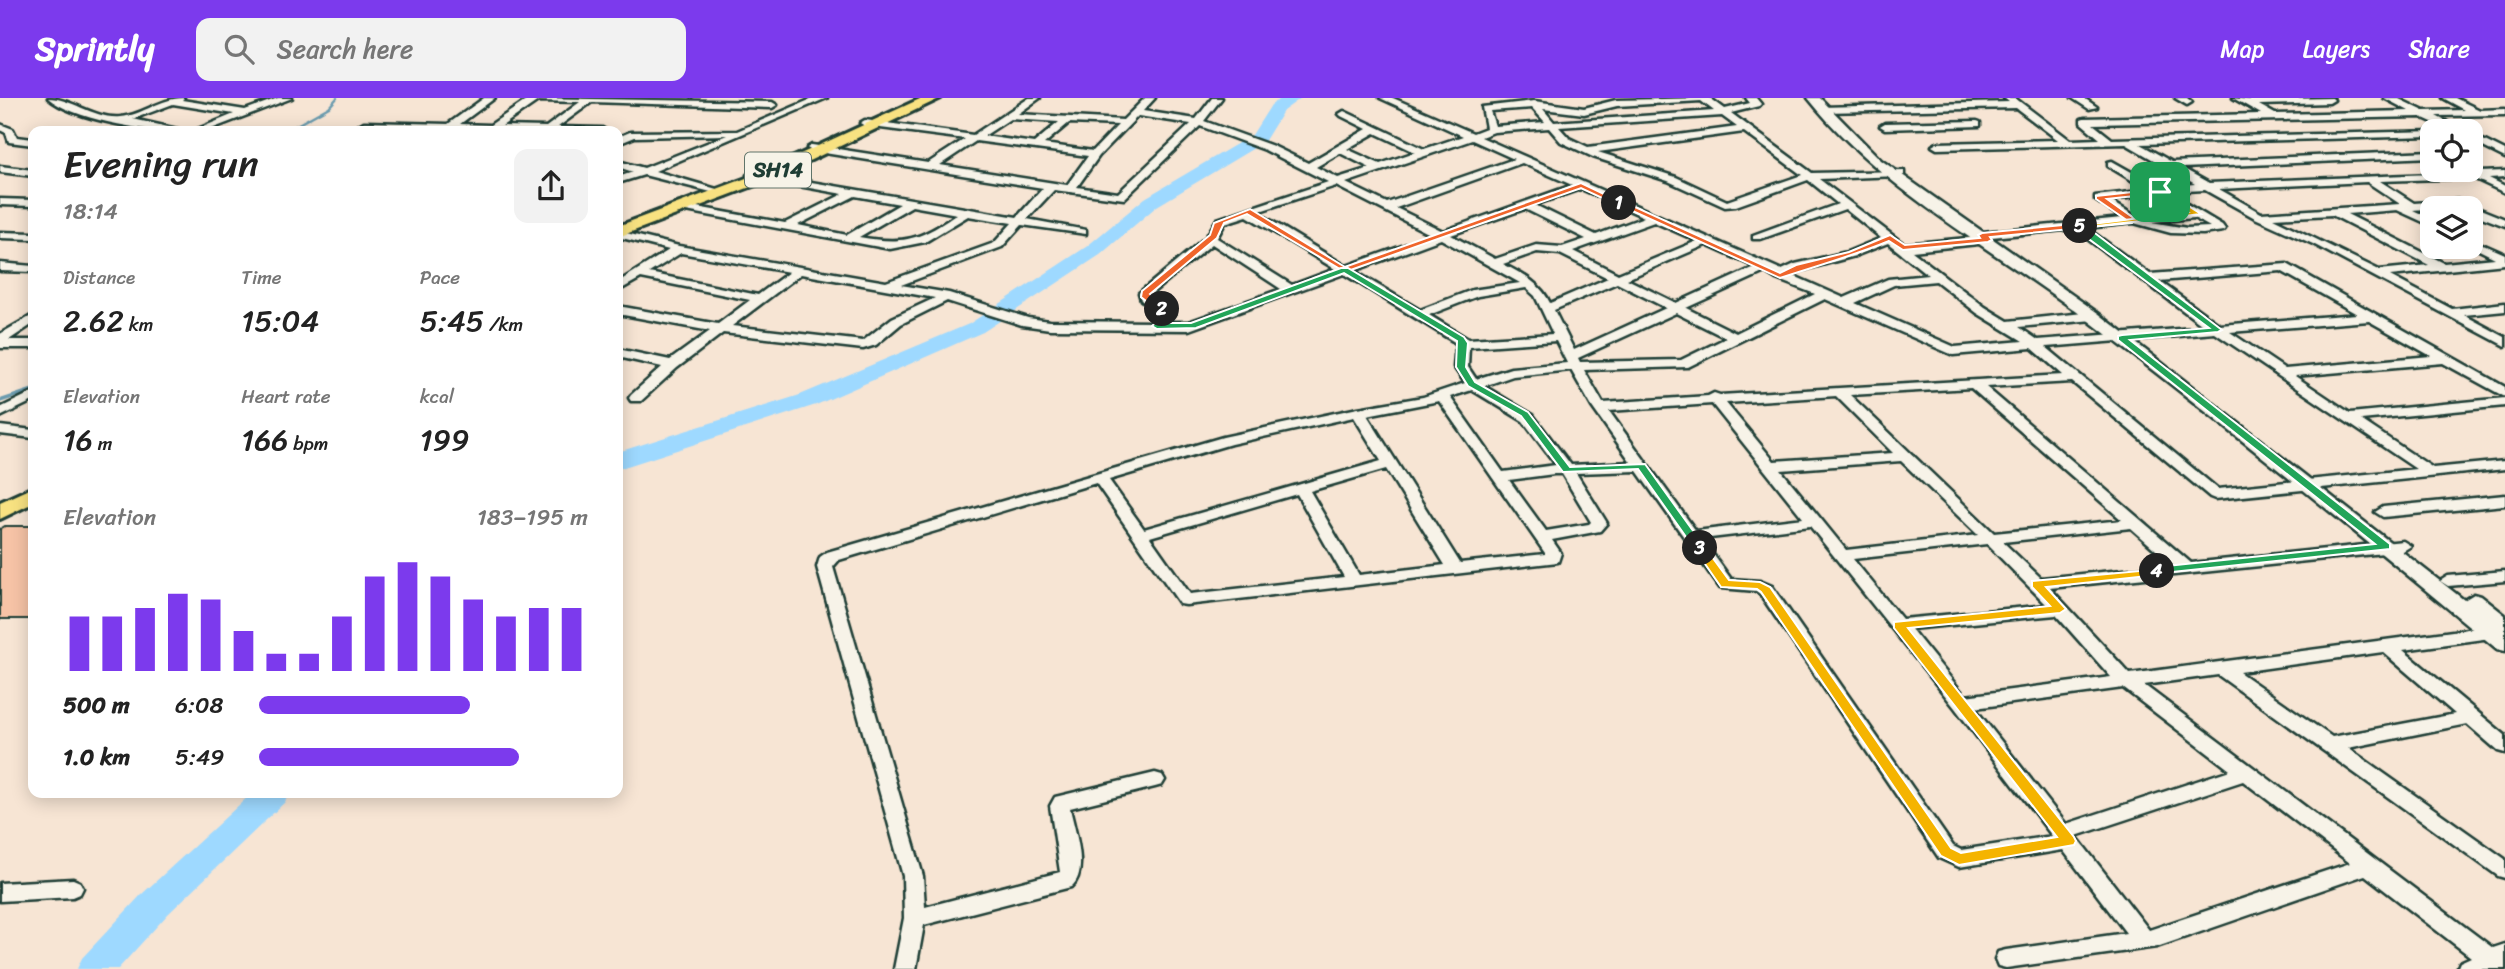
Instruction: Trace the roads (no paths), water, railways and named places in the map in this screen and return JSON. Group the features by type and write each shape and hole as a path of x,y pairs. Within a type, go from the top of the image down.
{"main road":[{"name":"SH14","path":"623,231 686,208 818,149 920,98"},
{"name":"SH14","path":"871,124 934,98"},
{"name":"SH14","path":"623,224 719,193"},
{"path":"0,512 28,497"},
{"path":"0,525 28,510"}],"street":[{"path":"53,98 78,112 154,126"},
{"path":"212,126 287,98"},
{"path":"451,126 490,98"},
{"path":"495,126 536,98 776,101"},
{"path":"623,178 673,162 822,98"},
{"path":"930,167 1035,98"},
{"path":"1070,189 1095,154 1150,98"},
{"path":"818,149 1120,197 1198,122 1217,98"},
{"path":"1385,98 1953,351 2369,317"},
{"path":"1492,129 1485,109 1532,101 1569,111 1604,109 1616,103 1704,98 2005,325 2036,345 2215,494 2428,471 2502,468"},
{"path":"1157,326 1168,314 1145,297 1145,293 1211,239 1222,221 1247,211 1492,129 1721,113 1756,104 1751,98"},
{"path":"1893,98 1901,107"},
{"path":"2077,98 2092,107"},
{"path":"2389,98 2434,119"},
{"path":"2448,98 2505,123"},
{"path":"121,120 175,99 247,113"},
{"path":"553,126 591,99"},
{"path":"2242,101 2327,99 2362,116"},
{"path":"623,133 745,130 776,101"},
{"path":"1532,101 1565,139 1586,150 1652,172 1729,204 1810,176 1895,173"},
{"path":"1824,104 1901,107 2013,101 2068,143"},
{"path":"2242,101 2273,117 2413,207"},
{"path":"1824,104 1862,149 1988,236 2127,338 2314,482 2403,545 2448,581 2500,629 2505,644"},
{"path":"1956,106 2001,145"},
{"path":"1569,111 1581,124"},
{"path":"2109,141 2084,121 2505,112"},
{"path":"1137,113 1198,122 1269,148 1494,263 1529,284 1540,294 1572,361 1599,407 1726,584 1760,586 1766,590 1946,852 1959,859 2065,837 2247,772"},
{"path":"1343,114 1424,153"},
{"path":"1009,116 1125,123"},
{"path":"1036,146 1069,118"},
{"path":"871,124 1095,154"},
{"path":"1885,126 1977,124"},
{"path":"362,126 384,126"},
{"path":"0,127 10,131 13,139"},
{"path":"1309,167 1374,129"},
{"path":"1586,150 1743,129"},
{"path":"1937,146 2420,133"},
{"path":"623,139 633,134"},
{"path":"0,144 13,139 28,141"},
{"path":"2128,141 2259,216 2317,242 2505,342"},
{"path":"2483,143 2501,153"},
{"path":"1340,149 1379,168"},
{"path":"2483,152 2501,153"},
{"path":"2169,164 2420,154"},
{"path":"1387,207 1523,159"},
{"path":"2112,164 2159,191 2197,214 2219,229 2175,230 2132,220 2099,198 2159,191 2207,186 2420,177"},
{"path":"623,165 719,193"},
{"path":"0,169 28,172"},
{"path":"2483,175 2505,174"},
{"path":"757,176 1082,232"},
{"path":"2483,179 2505,190"},
{"path":"623,234 679,249 945,296 1026,321 1050,325 1192,326 1581,185"},
{"path":"886,286 998,245 1051,186"},
{"path":"788,226 853,193"},
{"path":"0,202 28,203"},
{"path":"0,209 13,203"},
{"path":"849,238 909,203"},
{"path":"2259,216 2458,203 2505,223"},
{"path":"1525,205 1596,239"},
{"path":"1757,237 1846,205"},
{"path":"686,208 890,246 905,245 936,233 966,212"},
{"path":"2400,208 2420,217"},
{"path":"1247,211 1464,343 1561,337"},
{"path":"2334,211 2442,267"},
{"path":"1903,248 1988,236 2197,214"},
{"path":"1563,251 1653,219"},
{"path":"2077,226 2218,330 2428,471"},
{"path":"0,235 28,236"},
{"path":"1988,236 2093,316 2127,338"},
{"path":"1780,276 1799,267 1852,254 1890,237"},
{"path":"1211,239 1291,289"},
{"path":"1548,308 1704,242"},
{"path":"1494,263 1536,248 1563,251 1736,338"},
{"path":"2483,248 2505,259"},
{"path":"623,284 679,249"},
{"path":"2378,274 2505,259"},
{"path":"0,267 28,269"},
{"path":"2148,278 2283,267 2505,393"},
{"path":"1572,361 1763,268"},
{"path":"636,398 672,365 800,269"},
{"path":"638,274 761,299"},
{"path":"1843,303 1892,282 1940,276"},
{"path":"1419,314 1476,293 1529,284"},
{"path":"905,969 915,918 913,876 825,567 826,561 833,556 1228,440 1442,396 1511,372 1572,361 1683,364 1824,295"},
{"path":"623,311 722,329 869,344 891,323 934,305 945,296"},
{"path":"2450,313 2505,307"},
{"path":"2005,325 2093,316"},
{"path":"0,342 28,322"},
{"path":"0,342 28,344"},
{"path":"1464,343 1461,367 1472,384 1524,414 1567,470 1599,523 1598,526 1542,537"},
{"path":"623,355 672,365"},
{"path":"2281,373 2444,359"},
{"path":"1599,407 1714,397 2075,378"},
{"path":"1974,384 2187,568"},
{"path":"1839,391 2037,584 2125,680 2500,961"},
{"path":"1100,478 1186,600 1552,558 1553,552 1442,396"},
{"path":"1714,397 1961,703 2144,940"},
{"path":"0,412 28,398"},
{"path":"2349,417 2505,402"},
{"path":"1357,412 1455,569"},
{"path":"0,430 28,433"},
{"path":"1769,466 1906,456"},
{"path":"1141,535 1389,463"},
{"path":"1500,477 1641,466"},
{"path":"2314,482 2386,547 2500,629"},
{"path":"1301,488 1354,580"},
{"path":"2383,512 2505,500"},
{"path":"1692,536 1814,521"},
{"path":"1842,555 2134,523"},
{"path":"2037,584 2403,545"},
{"path":"2448,581 2505,576"},
{"path":"1898,625 2060,609"},
{"path":"1961,703 2500,629"},
{"path":"2387,646 2505,746"},
{"path":"2220,667 2505,870"},
{"path":"2329,745 2472,717"},
{"path":"915,918 1064,881 1070,876 1071,869 1060,806 1062,802 1155,780"},
{"path":"2016,969 2006,959 2157,938 2370,865"},
{"path":"0,892 73,888"},
{"path":"2468,969 2500,961"}],"waterway":[{"path":"295,126 329,107 337,98"},
{"path":"623,458 808,400 976,328 1093,251 1151,202 1258,138 1277,108 1293,98"},
{"path":"0,401 28,392"},
{"path":"95,969 155,904 268,798"}]}
